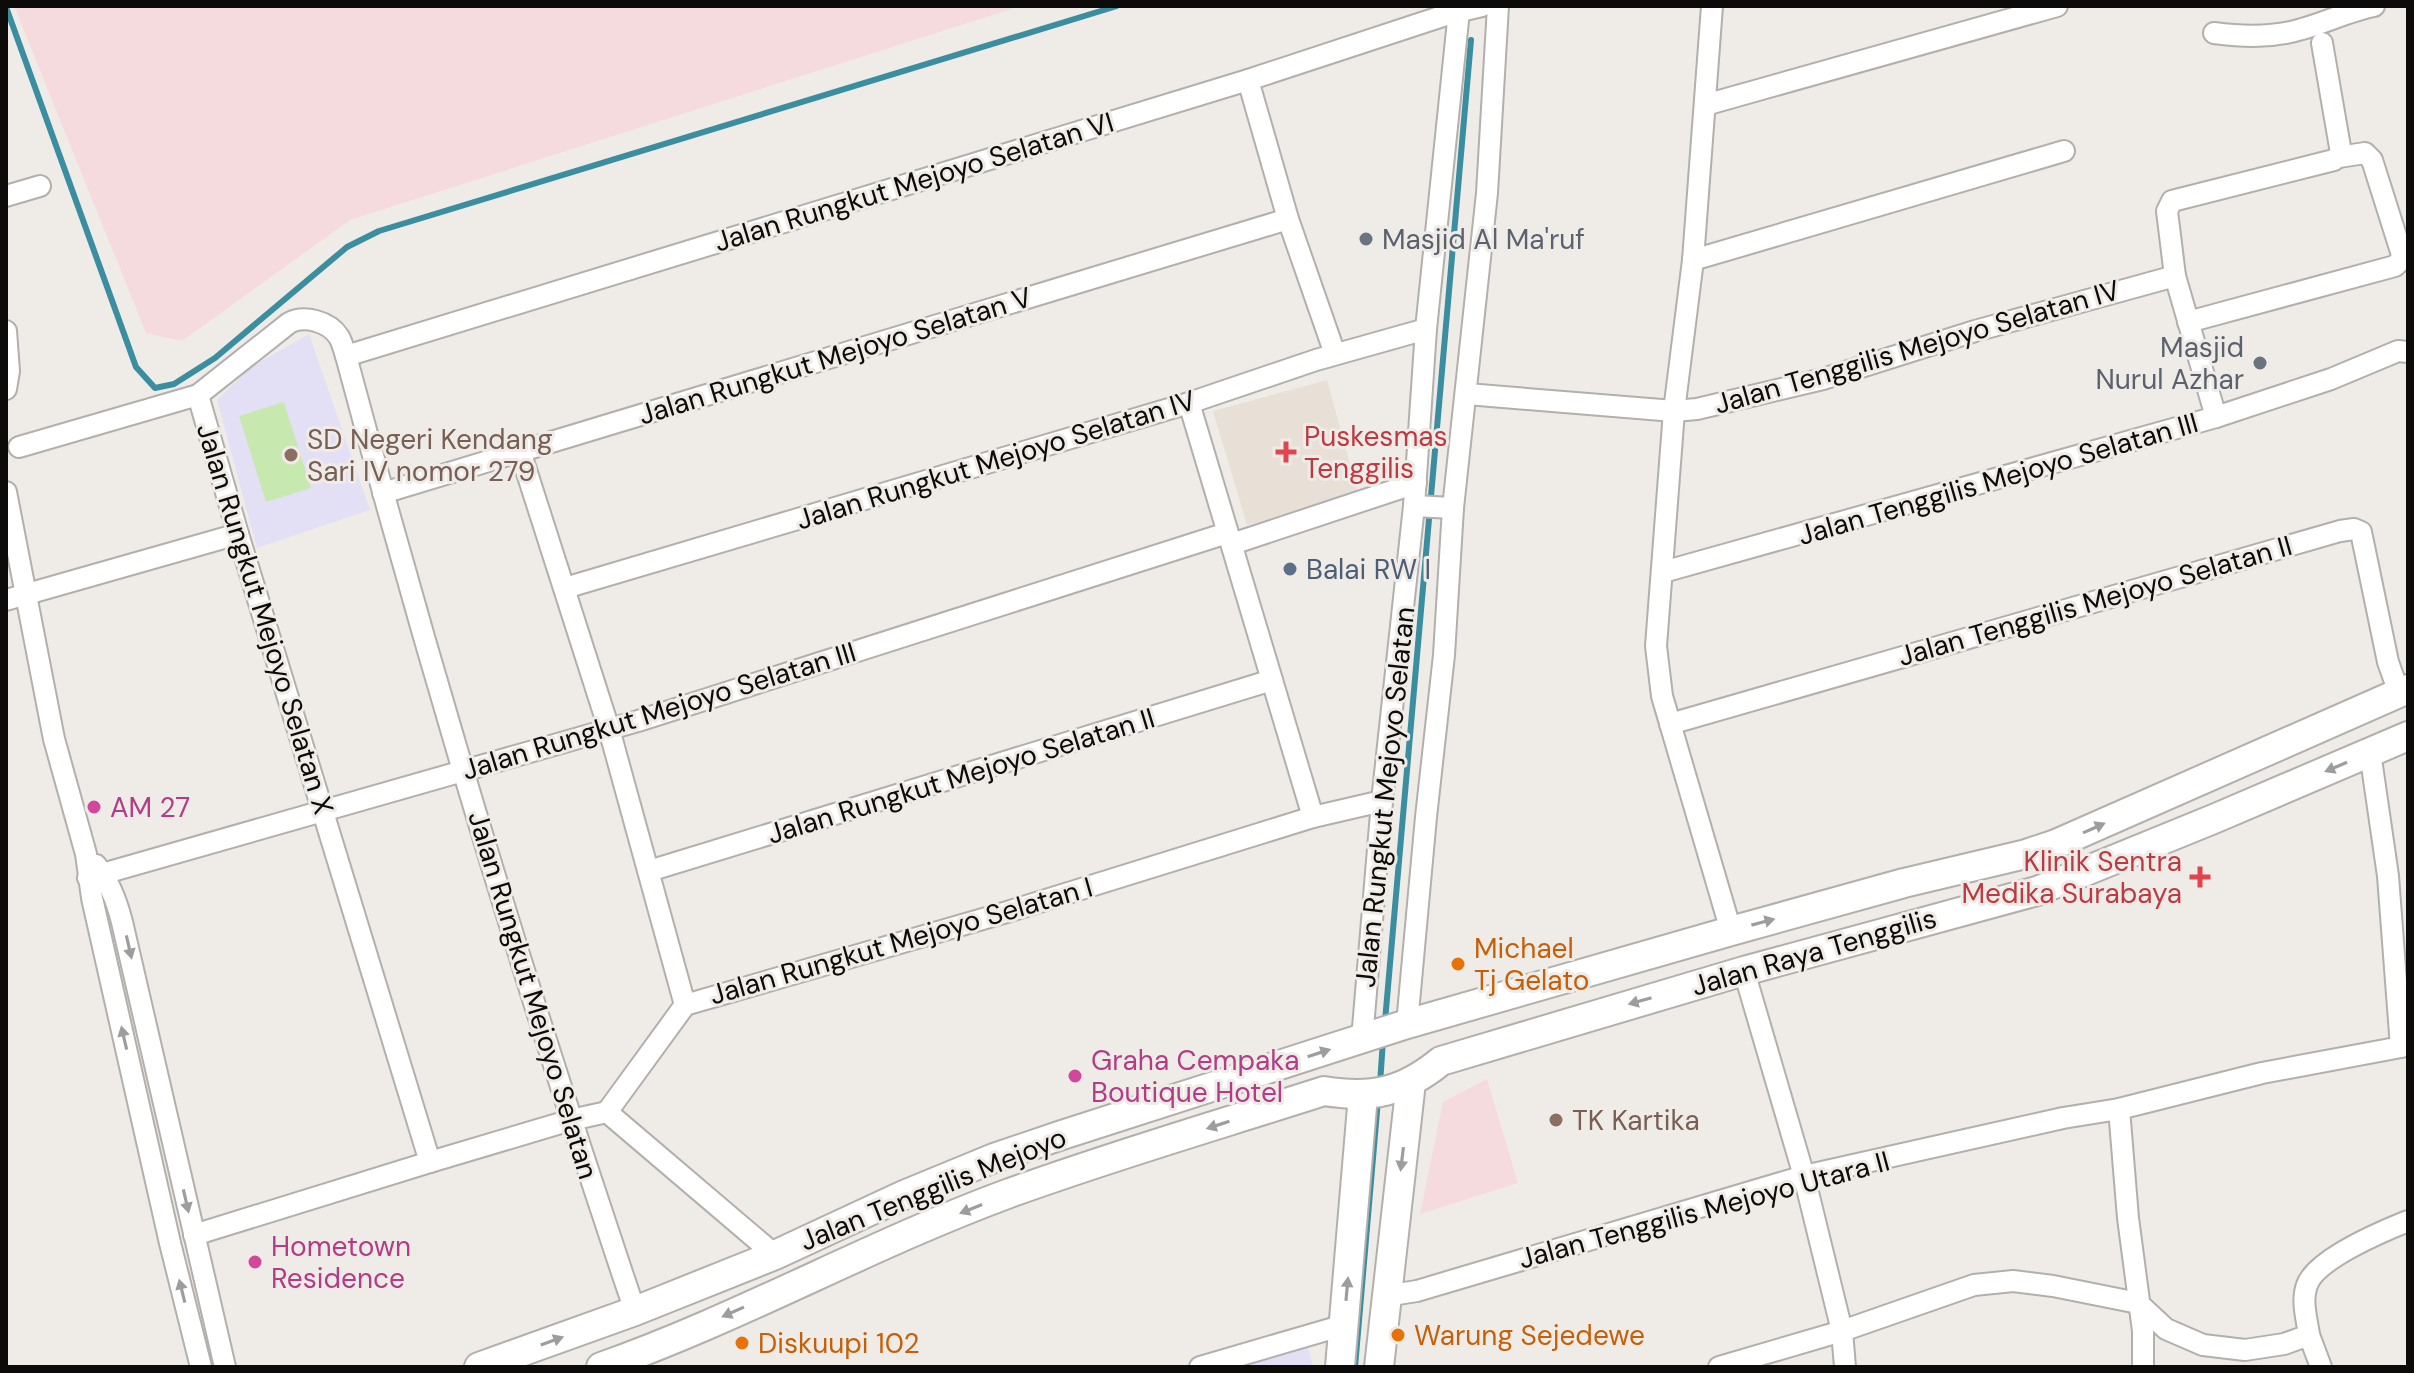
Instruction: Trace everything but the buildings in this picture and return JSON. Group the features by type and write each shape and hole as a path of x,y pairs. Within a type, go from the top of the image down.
{"main road":[{"name":"Jalan Raya Tenggilis","path":"1383,1032 1731,931 2056,844 2403,691"},
{"name":"Jalan Raya Tenggilis","path":"1386,1090 1441,1061 1555,1025 2037,891 2408,736"},
{"path":"1904,883 1914,924"},
{"path":"1546,984 1555,1025"},
{"name":"Jalan Tenggilis Mejoyo","path":"479,1367 635,1311 775,1255 904,1195 994,1158 1383,1032"},
{"name":"Jalan Tenggilis Mejoyo","path":"601,1367 646,1351 856,1256 1007,1194 1324,1091 1386,1090"},
{"path":"1379,1367 1385,1296 1386,1090"},
{"path":"1340,1367 1344,1325 1386,1090"},
{"path":"1062,1135 1073,1172"}],"street":[{"name":"Jalan Rungkut Mejoyo Selatan VI","path":"346,356 1482,6"},
{"name":"Jalan Rungkut Mejoyo Selatan","path":"1383,1032 1436,720 1444,655 1449,508 1467,394 1487,193 1498,6"},
{"path":"1712,6 1693,260 1674,411 1656,646 1662,696 1731,931"},
{"path":"2214,33 2240,37 2274,35 2300,30 2374,6"},
{"path":"1705,105 2050,8"},
{"name":"Jalan Rungkut Mejoyo Selatan","path":"1383,1032 1382,801 1418,506 1416,483 1426,329 1459,11"},
{"path":"2322,43 2341,153 2339,157"},
{"path":"1248,80 1288,219 1335,354"},
{"path":"1693,260 2064,151"},
{"path":"2188,322 2395,266 2403,258 2372,160 2365,153 2339,157 2172,201 2167,211 2175,276 2188,322 2216,417"},
{"path":"6,196 40,186"},
{"name":"Jalan Rungkut Mejoyo Selatan V","path":"383,493 1288,219"},
{"name":"Jalan Tenggilis Mejoyo Selatan IV","path":"1467,394 1674,411 1697,409 1823,379 1975,331 2175,276"},
{"name":"Jalan Rungkut Mejoyo Selatan X","path":"383,493 346,356 338,336 332,330 308,319 296,319 248,353 198,395 430,1162"},
{"name":"Jalan Rungkut Mejoyo Selatan IV","path":"565,588 1189,403 1335,354 1426,329"},
{"path":"6,331 9,371 6,389"},
{"name":"Jalan Tenggilis Mejoyo Selatan III","path":"1663,572 2216,417 2331,379 2398,351 2408,352"},
{"path":"19,447 198,395"},
{"path":"1189,403 1313,817"},
{"path":"520,451 609,729 685,1005"},
{"name":"Jalan Rungkut Mejoyo Selatan III","path":"96,876 609,729 1416,483"},
{"path":"6,492 16,598 86,854 96,876 166,1228 201,1367"},
{"name":"Jalan Rungkut Mejoyo Selatan","path":"383,493 463,772 571,1120 635,1311"},
{"path":"1418,506 1449,508"},
{"name":"Jalan Tenggilis Mejoyo Selatan II","path":"1670,724 2354,529 2361,532 2388,662 2403,691"},
{"path":"16,598 238,534"},
{"name":"Jalan Rungkut Mejoyo Selatan II","path":"649,871 1272,680"},
{"path":"2370,752 2388,876 2404,1045"},
{"name":"Jalan Rungkut Mejoyo Selatan I","path":"607,1112 685,1005 1007,912 1313,817 1382,801"},
{"path":"96,876 116,901 122,922 225,1367"},
{"path":"1744,971 1804,1176 1842,1331 1845,1367"},
{"name":"Jalan Tenggilis Mejoyo Utara II","path":"1385,1296 1417,1291 1804,1176 2063,1118 2119,1109 2262,1073 2404,1045"},
{"path":"2119,1109 2143,1331 2143,1367"},
{"path":"194,1235 571,1120 607,1112 775,1255"},
{"path":"2321,1367 2309,1335 2305,1297 2307,1285 2318,1267 2408,1221"},
{"path":"1719,1367 1842,1331 1974,1285 2013,1281 2138,1303 2166,1329 2203,1345 2245,1350 2284,1344 2309,1335"},
{"path":"1200,1367 1344,1325"}],"shaded area":[{"path":"14,6 1021,6 350,220 182,341 146,333"},
{"name":"SD Negeri Kendang Sari IV nomor 279","path":"309,334 370,510 257,548 217,400 251,367"},
{"name":"Puskesmas Tenggilis","path":"1327,380 1358,493 1247,525 1213,411"},
{"path":"1487,1079 1518,1183 1420,1214 1443,1102"},
{"path":"1306,1340 1313,1367 1211,1367"}],"green space":[{"path":"284,402 311,488 266,502 239,416"}],"waterway":[{"path":"6,7 136,367 155,388 174,384 215,358 347,247 379,231 1117,6"},
{"path":"1385,1021 1471,40"},
{"path":"1380,1084 1383,1040"},
{"path":"1355,1367 1378,1100"}],"place":[{"name":"Masjid Al Ma'ruf","path":"1366,239"},
{"name":"Masjid Nurul Azhar","path":"2260,363"},
{"name":"Puskesmas Tenggilis","path":"1286,452"},
{"name":"SD Negeri Kendang Sari IV nomor 279","path":"291,455"},
{"name":"Balai RW I","path":"1290,569"},
{"name":"AM 27","path":"94,807"},
{"name":"Klinik Sentra Medika Surabaya","path":"2200,877"},
{"name":"Michael Tj Gelato","path":"1458,964"},
{"name":"Graha Cempaka Boutique Hotel","path":"1075,1076"},
{"name":"TK Kartika","path":"1556,1120"},
{"name":"Hometown Residence","path":"255,1262"},
{"name":"Warung Sejedewe","path":"1398,1335"},
{"name":"Diskuupi 102","path":"742,1343"}]}
